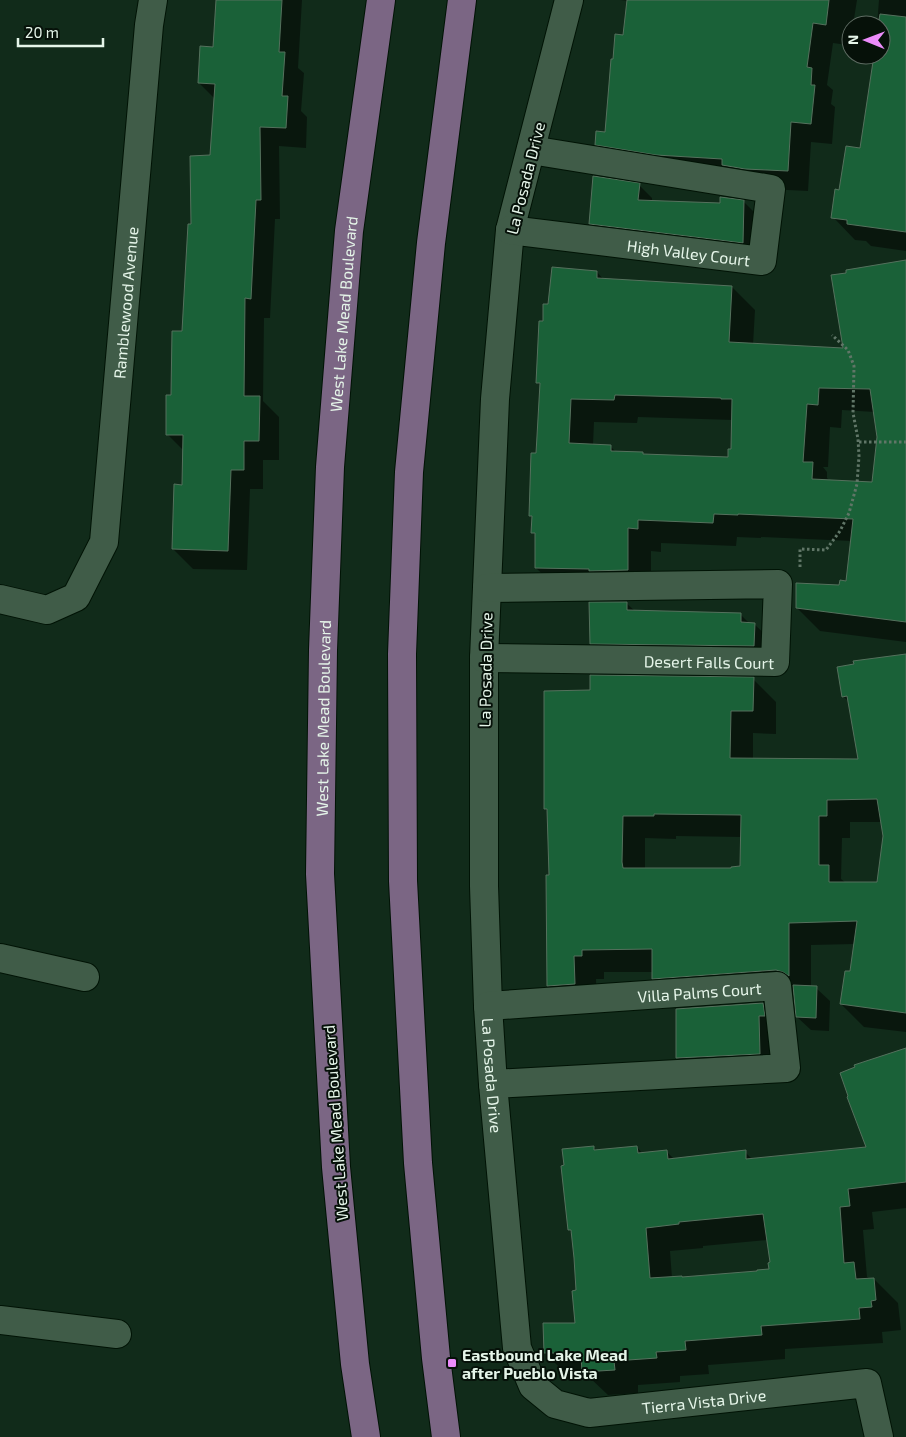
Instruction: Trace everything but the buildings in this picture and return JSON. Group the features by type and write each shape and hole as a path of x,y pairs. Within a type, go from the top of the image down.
{"main road":[{"name":"West Lake Mead Boulevard","path":"366,1437 355,1364 336,1167 320,874 323,650 330,467 349,231 381,0"},
{"path":"446,1437 436,1358 418,1163 403,881 402,654 409,472 431,243 462,0"}],"street":[{"name":"Ramblewood Avenue","path":"0,599 47,610 76,597 104,542 149,25 153,0"},
{"name":"La Posada Drive","path":"517,1348 493,1084 488,1006 484,876 484,658 495,399 510,230 569,0"},
{"name":"High Valley Court","path":"510,230 762,261 772,189 531,150"},
{"path":"487,588 778,584"},
{"name":"Desert Falls Court","path":"484,658 775,662 778,584"},
{"path":"0,958 85,978"},
{"name":"Villa Palms Court","path":"488,1006 776,986 786,1068 493,1084"},
{"path":"0,1320 117,1334"},
{"name":"Tierra Vista Drive","path":"517,1348 533,1386 555,1404 589,1413 867,1383 879,1437"}],"path":[{"path":"778,584 800,577 800,549 826,550 840,531 849,513 857,484 859,442 853,413 854,366 848,350 832,335"},
{"path":"859,442 906,442"}],"place":[{"name":"Eastbound Lake Mead after Pueblo Vista","path":"452,1363"}]}
